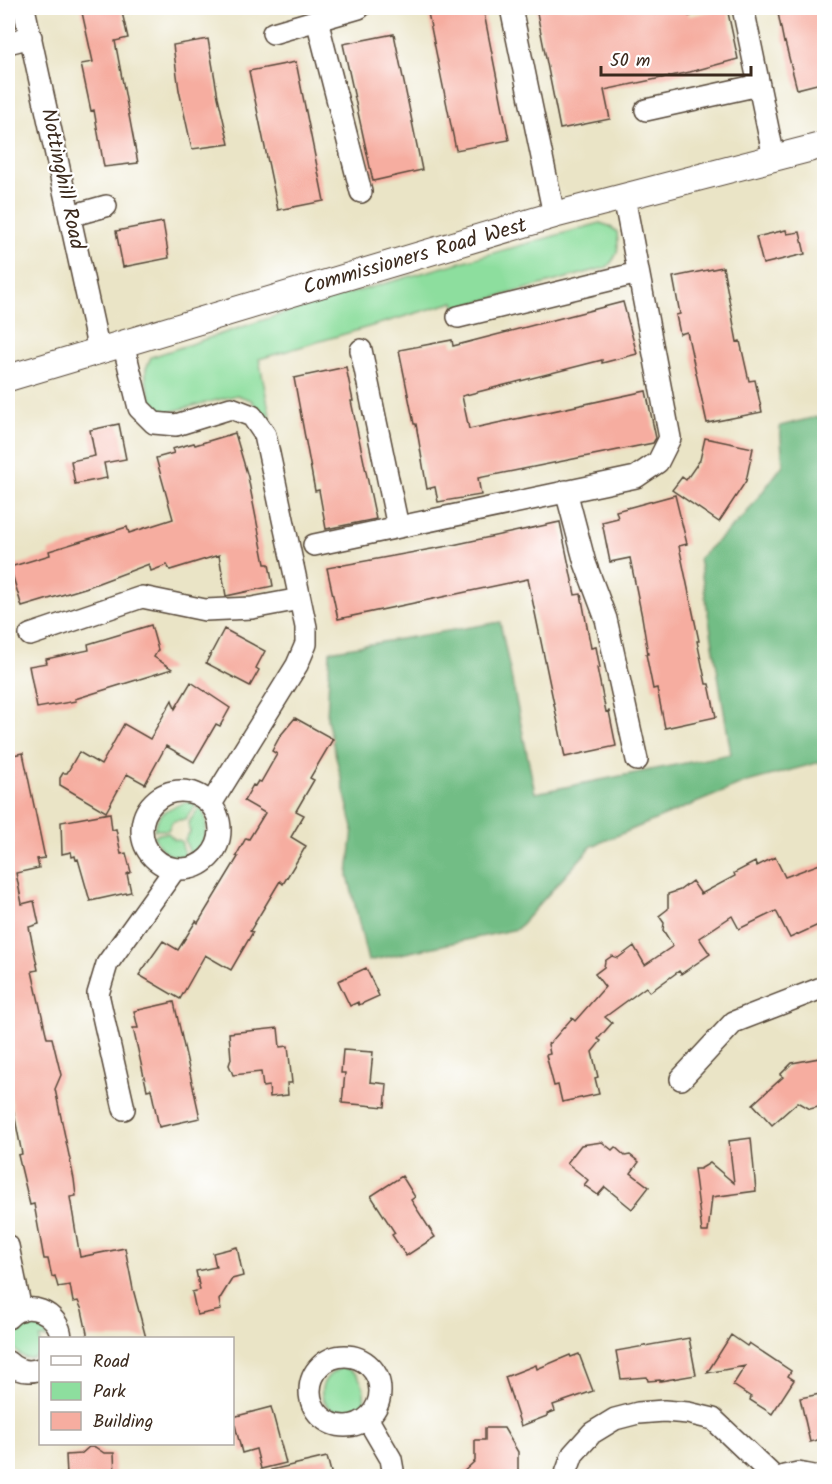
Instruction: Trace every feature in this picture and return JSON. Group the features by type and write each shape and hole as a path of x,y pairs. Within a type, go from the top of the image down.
{"main road":[{"name":"Commissioners Road West","path":"8,378 554,216 825,145"}],"street":[{"name":"Nottinghill Road","path":"24,8 99,351"},
{"path":"273,33 359,8"},
{"path":"511,8 554,216"},
{"path":"743,8 774,158"},
{"path":"318,20 361,192"},
{"path":"8,43 31,37"},
{"path":"646,110 759,85"},
{"path":"314,545 636,477 658,462 670,438 624,197"},
{"path":"70,216 106,206"},
{"path":"458,317 638,273"},
{"path":"123,343 139,408 154,423 176,425 231,408 252,416 265,435 306,627 306,644 297,665 211,804"},
{"path":"361,350 398,527"},
{"path":"566,491 585,563 606,619 636,760"},
{"path":"30,635 142,597 205,610 252,608 300,599"},
{"path":"187,791 211,804 217,814 220,838 216,849 199,866 175,869 162,865 148,851 142,832 144,818 150,806 160,797 173,792 187,791"},
{"path":"124,1109 98,994 108,964 175,869"},
{"path":"681,1079 734,1022 825,987"},
{"path":"8,1246 14,1314 31,1308 42,1311 51,1316 57,1324 61,1337"},
{"path":"8,1362 22,1371 39,1370"},
{"path":"565,1476 573,1454 592,1433 615,1419 638,1413 664,1411 688,1413 713,1419 773,1476"},
{"path":"367,1418 391,1459 394,1476"},
{"path":"784,1476 798,1473 814,1476"}],"green space":[{"path":"600,223 617,232 617,251 607,267 456,308 454,302 259,359 272,426 251,400 237,395 161,414 154,409 146,380 146,369 151,357 312,304"},
{"path":"824,415 824,761 744,783 592,846 517,929 368,961 348,875 353,828 327,719 330,651 500,622 535,793 731,754 699,558 745,515 783,465 780,426"},
{"path":"188,802 197,805 185,819 173,821 168,830 154,830 162,814"},
{"path":"199,808 206,820 205,834 200,846 190,854 185,840 190,832 189,822"},
{"path":"168,833 174,839 181,841 185,856 170,855 162,849 154,836"},
{"path":"33,1323 44,1331 47,1337 39,1337 39,1354 25,1358 13,1346 13,1335 19,1326"},
{"path":"340,1368 352,1371 360,1379 364,1391 364,1404 354,1411 344,1413 335,1411 327,1405 322,1396 322,1387 328,1377"}],"building":[{"path":"81,8 121,8 128,38 115,41 138,163 104,167 94,110 91,111 81,64 93,62"},
{"path":"483,8 509,140 456,150 428,13"},
{"path":"536,8 688,8 689,16 727,8 738,59 690,72 604,90 610,119 560,129"},
{"path":"777,8 825,8 825,82 797,89"},
{"path":"394,34 422,170 373,181 343,44"},
{"path":"208,39 229,144 192,149 179,90 173,45"},
{"path":"296,62 324,201 278,210 249,71"},
{"path":"163,222 169,258 123,267 116,231"},
{"path":"786,230 787,234 800,232 805,254 763,264 756,237"},
{"path":"723,267 737,342 740,341 749,381 755,380 762,412 707,423 687,332 680,334 676,315 680,314 673,277"},
{"path":"623,302 637,354 602,363 602,360 462,396 469,429 646,391 656,438 653,443 478,478 481,495 438,502 435,487 427,489 416,424 414,424 399,350 452,340 453,346"},
{"path":"346,367 376,519 326,529 319,490 315,491 294,378"},
{"path":"119,424 126,459 104,463 107,478 75,484 71,461 95,456 90,430"},
{"path":"235,433 248,477 265,564 269,564 273,586 226,596 219,555 170,570 167,565 151,571 149,564 88,587 22,607 10,567 50,555 49,551 127,527 129,533 173,519 156,458 174,453 172,449"},
{"path":"705,438 753,448 746,481 719,522 672,490 682,477 686,480 700,460"},
{"path":"675,495 687,544 679,546 706,684 709,684 716,717 665,728 657,688 653,689 630,558 610,562 602,522 618,518 616,511"},
{"path":"560,522 575,595 581,594 591,648 596,647 600,668 597,668 616,746 565,757 528,579 338,619 327,568 448,546"},
{"path":"151,625 158,650 154,657 172,669 75,699 76,701 37,708 29,666 47,663 46,659 89,650 88,644"},
{"path":"224,629 265,651 256,668 259,670 250,686 206,663"},
{"path":"191,682 230,708 220,726 216,724 194,762 166,746 145,784 127,774 106,812 60,785 60,778 63,773 67,773 79,752 101,765 124,724 150,739 172,700 175,709"},
{"path":"295,718 333,739 310,778 314,780 296,811 304,815 291,837 306,846 283,884 280,881 250,931 253,932 231,970 205,955 180,999 139,975 163,941 178,950 196,921 198,923 238,857 236,856 246,838 249,839 265,813 244,801 253,785 255,786 258,781 261,782 277,754 272,751 280,736"},
{"path":"23,753 45,858 37,859 39,868 16,873 22,904 34,901 39,924 29,927 38,970 32,971 47,1038 52,1038 61,1075 55,1089 74,1179 76,1196 70,1197 80,1257 125,1248 146,1337 88,1337 82,1310 78,1301 73,1302 70,1285 58,1287 55,1276 52,1277 48,1259 44,1259 34,1204 30,1205 18,1155 22,1154 8,1083 8,756"},
{"path":"110,813 112,830 116,829 121,854 126,853 131,872 127,874 131,892 90,901 78,859 76,860 75,856 72,857 71,852 62,854 61,822"},
{"path":"775,857 785,877 825,862 825,922 790,938 776,911 739,929 732,916 699,938 710,954 681,974 679,971 650,992 646,987 605,1017 612,1023 598,1039 601,1041 592,1052 598,1077 595,1078 599,1094 562,1102 558,1085 554,1086 546,1055 550,1054 548,1044 572,1018 575,1021 605,987 595,974 604,967 605,961 612,956 618,958 634,946 645,965 673,946 663,930 664,923 659,916 668,909 668,894 680,890 692,881 701,894 735,876 734,873 755,862 757,866"},
{"path":"366,968 379,996 359,1005 358,1002 350,1006 338,981"},
{"path":"174,1002 200,1118 159,1127 151,1089 147,1090 133,1028 138,1028 134,1011"},
{"path":"278,1028 280,1047 288,1046 292,1083 287,1083 288,1095 270,1097 269,1086 263,1087 261,1072 233,1075 229,1065 231,1059 229,1033"},
{"path":"343,1050 373,1052 370,1082 387,1084 385,1107 342,1103 345,1073 341,1073"},
{"path":"825,1057 825,1103 810,1109 798,1102 772,1125 753,1104 783,1077 780,1075 792,1063"},
{"path":"751,1138 756,1191 712,1197 708,1232 702,1232 694,1169 700,1169 710,1163 734,1183 729,1141"},
{"path":"602,1142 612,1150 615,1147 625,1156 630,1155 639,1162 631,1173 649,1187 632,1209 605,1187 598,1195 584,1185 588,1180 567,1163 581,1145"},
{"path":"402,1176 415,1197 411,1200 435,1237 406,1256 392,1235 395,1233 371,1196"},
{"path":"237,1247 243,1276 232,1279 219,1300 221,1310 197,1315 192,1292 200,1290 196,1271 216,1267 213,1253"},
{"path":"731,1335 747,1346 749,1343 791,1371 788,1376 794,1380 772,1414 750,1400 751,1397 733,1385 745,1366 707,1373"},
{"path":"689,1338 696,1375 660,1381 648,1381 647,1377 621,1379 616,1351"},
{"path":"579,1354 593,1391 553,1405 555,1411 521,1426 505,1377 536,1365 537,1369 570,1355 571,1357"},
{"path":"825,1393 825,1438 810,1442 800,1398"},
{"path":"271,1407 286,1463 261,1469 256,1449 242,1453 234,1417"},
{"path":"485,1428 504,1428 518,1452 518,1475 459,1476 475,1461 475,1440 485,1440"},
{"path":"89,1447 95,1447 104,1453 114,1453 115,1476 67,1476 66,1455 81,1454"},
{"path":"327,1457 332,1476 272,1476 271,1470"}]}
